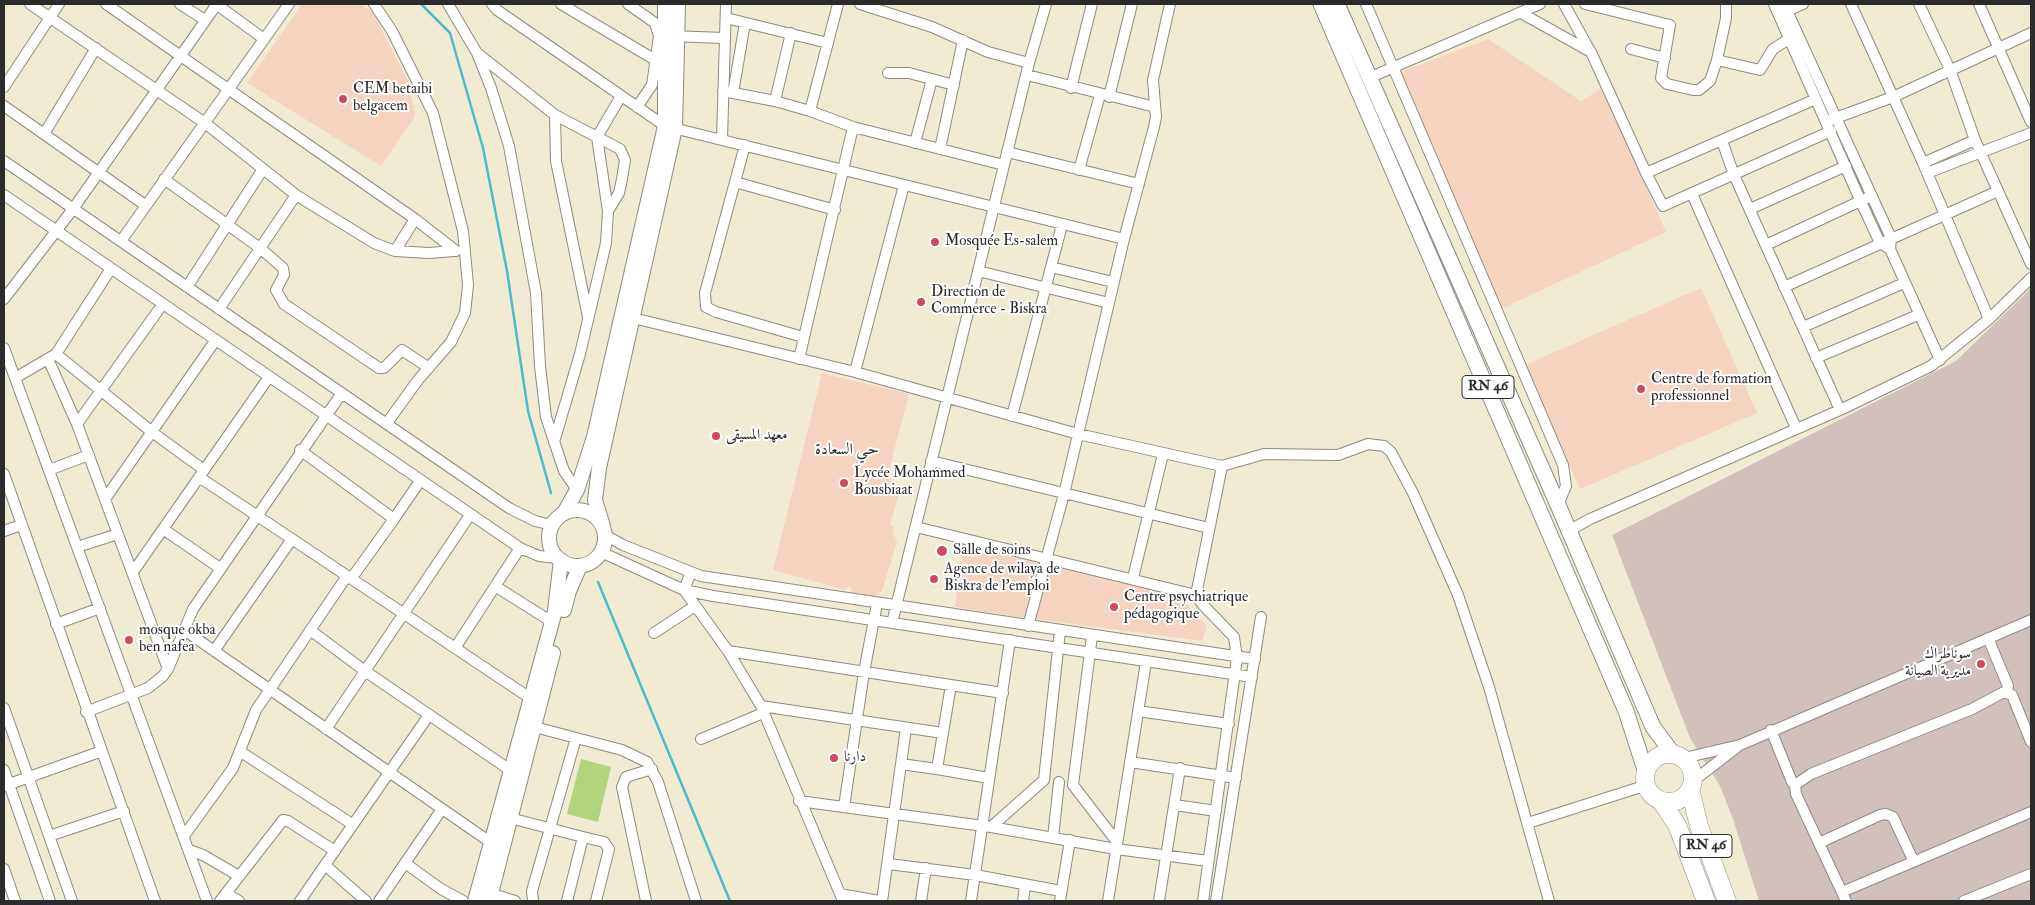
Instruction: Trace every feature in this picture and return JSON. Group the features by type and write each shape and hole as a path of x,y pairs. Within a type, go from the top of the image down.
{"highway":[{"path":"1661,755 1679,756 1692,774 1691,785 1679,799 1660,801 1652,794 1646,779 1654,759 1661,755"},
{"name":"RN 46","path":"1691,785 1699,826 1727,901"},
{"name":"RN 46","path":"1660,801 1676,825 1706,901"}],"main road":[{"name":"RN 46","path":"1321,4 1626,711 1646,779"},
{"name":"RN 46","path":"1337,4 1371,77 1570,530 1653,726 1679,756"}],"street":[{"path":"30,4 205,122 296,195 374,243 395,251 429,254 454,251 466,254"},
{"path":"4,87 59,4"},
{"path":"106,4 415,219 454,251"},
{"path":"180,4 205,20"},
{"path":"4,298 73,209 216,4 264,39"},
{"path":"121,242 145,205 289,4"},
{"path":"374,4 392,31 433,113 463,231 468,285 465,313 452,342 429,368 387,423"},
{"path":"448,4 477,53 491,88 509,146 525,223 536,294 546,417 564,471 577,490"},
{"path":"492,4 497,10 621,96 670,127 844,172 1124,239"},
{"path":"561,4 578,8 657,61"},
{"path":"628,4 649,18 658,29 660,36 652,84 637,107"},
{"path":"665,4 672,36"},
{"path":"4,195 110,270 470,516 520,548 539,556 559,559 572,565 580,566 595,559 601,552 604,531 596,500 598,476 633,318 670,127 672,36 678,4"},
{"path":"726,4 724,38 728,92"},
{"path":"810,111 838,4"},
{"path":"860,4 932,27 988,52 1029,63"},
{"path":"892,623 1026,75 1046,4"},
{"path":"1071,88 1092,4"},
{"path":"1080,170 1132,4"},
{"path":"1028,626 1064,494 1113,282 1154,127 1153,80 1170,4"},
{"path":"1366,4 1563,465 1566,486 1558,505"},
{"path":"1371,77 1540,4"},
{"path":"1564,4 1591,52 1646,174 1663,206 1831,131"},
{"path":"1585,4 1611,7 1670,25 1666,58 1661,78 1663,81 1693,90 1698,90 1710,81 1717,60 1726,18 1726,4"},
{"path":"1774,4 1816,99 1831,119 1831,131 1846,166 1890,244 1904,283 1940,360"},
{"path":"1803,4 1786,7 1831,119 1866,199 1880,243"},
{"path":"1851,4 1923,163 1989,319"},
{"path":"1919,4 1951,72 1980,152 2031,264"},
{"path":"1979,4 1997,47 2028,106 2031,122"},
{"path":"1521,13 1591,52"},
{"path":"726,18 828,43"},
{"path":"722,139 728,92 745,23"},
{"path":"1831,119 1951,72 1997,47 2031,33"},
{"path":"775,101 791,34"},
{"path":"672,36 724,38"},
{"path":"1717,60 1760,70 1774,49 1789,39"},
{"path":"940,149 963,40"},
{"path":"44,134 96,48"},
{"path":"1631,49 1666,58"},
{"path":"477,53 555,115 620,149 624,160 619,192 608,211"},
{"path":"888,72 909,73 954,85"},
{"path":"1026,75 1071,88 1155,107"},
{"path":"915,143 932,79"},
{"path":"728,92 775,101 810,111 853,128 1004,165"},
{"path":"554,442 588,320 606,243 608,211 597,137 621,96"},
{"path":"1646,174 1816,99"},
{"path":"4,106 145,205"},
{"path":"555,115 556,160 588,320"},
{"path":"483,896 510,818 528,726 530,698 559,593 559,559 550,542 552,525 564,513 577,490 594,437 670,127"},
{"path":"799,359 853,128"},
{"path":"1927,174 2031,133"},
{"path":"1923,163 1975,140"},
{"path":"1722,141 1734,175 1840,410"},
{"path":"745,145 705,293 706,307 716,312 803,337"},
{"path":"1007,152 1140,184"},
{"path":"4,161 509,508 535,520 552,525"},
{"path":"1750,209 1846,166"},
{"path":"187,287 263,169"},
{"path":"164,179 260,248 284,270 276,290 284,304 379,368 384,368 402,350 429,368"},
{"path":"735,182 835,210"},
{"path":"855,372 904,186"},
{"path":"1784,287 1880,243 1890,244 1944,214 1998,191"},
{"path":"1692,194 1796,428"},
{"path":"219,309 296,195"},
{"path":"1766,246 1866,199"},
{"path":"395,251 415,219"},
{"path":"1012,416 1062,225"},
{"path":"1051,267 1113,282"},
{"path":"15,378 52,356 110,270"},
{"path":"978,271 1109,303"},
{"path":"1570,530 1590,519 1840,410 1940,360 1989,319 2031,278"},
{"path":"1803,327 1904,283"},
{"path":"78,424 162,305"},
{"path":"1816,358 1918,315"},
{"path":"633,318 855,372 946,399 1078,434 1222,466 1264,454 1332,456 1368,444 1384,446 1391,452 1413,493 1458,595 1489,687 1549,901"},
{"path":"105,499 215,341"},
{"path":"4,348 207,901"},
{"path":"52,356 101,391 202,474 256,515 530,698"},
{"path":"52,356 168,669"},
{"path":"133,572 269,377"},
{"path":"86,712 156,683 168,669 193,609 300,450 342,393"},
{"path":"300,450 394,519"},
{"path":"1133,578 1163,454"},
{"path":"49,470 89,455"},
{"path":"931,461 1148,515 1209,528"},
{"path":"1196,595 1222,466"},
{"path":"4,474 7,494 21,525 86,712 124,811 155,901"},
{"path":"184,836 233,768 241,752 252,719 270,690 310,630 394,519 420,481"},
{"path":"564,513 573,510 590,513 604,531 623,545 701,576 1237,658 1255,659"},
{"path":"326,729 470,516"},
{"path":"4,531 21,525"},
{"path":"916,527 1133,578 1196,595 1234,638 1237,674 1203,901"},
{"path":"163,529 220,568"},
{"path":"77,546 118,534"},
{"path":"214,651 292,539"},
{"path":"455,648 520,548"},
{"path":"601,552 684,590 873,621 1252,677"},
{"path":"483,896 490,842 510,770 528,726 569,591 580,566"},
{"path":"684,590 691,572"},
{"path":"495,586 552,622"},
{"path":"684,590 728,651 762,709 799,802 841,898 880,901 888,864 906,728"},
{"path":"844,807 864,672 877,604"},
{"path":"654,633 696,606"},
{"path":"56,624 100,608"},
{"path":"1216,901 1261,617"},
{"path":"1691,785 1740,745 1771,730 2031,620"},
{"path":"184,630 490,842"},
{"path":"310,630 364,671 510,770"},
{"path":"986,827 1044,780 1060,631"},
{"path":"1073,786 1092,636"},
{"path":"1988,638 2008,686 2007,692"},
{"path":"971,901 986,827 989,778 1010,640"},
{"path":"728,651 1002,693"},
{"path":"1108,901 1146,662"},
{"path":"937,769 950,685"},
{"path":"2007,692 2012,695 2031,742"},
{"path":"1796,784 1811,774 2007,692"},
{"path":"4,708 72,901"},
{"path":"701,739 762,709 858,720 943,733"},
{"path":"1138,711 1229,724"},
{"path":"300,901 429,715"},
{"path":"528,726 622,750 647,762 652,769 683,856 696,901"},
{"path":"1771,730 1792,782 1796,784"},
{"path":"521,901 533,896 576,738"},
{"path":"1679,756 1740,745"},
{"path":"6,786 102,752"},
{"path":"241,752 352,824"},
{"path":"1130,762 1180,768 1236,778"},
{"path":"901,764 989,778"},
{"path":"1159,901 1180,768"},
{"path":"646,901 622,787 626,777 652,769"},
{"path":"4,770 6,786 50,901"},
{"path":"1528,823 1646,779"},
{"path":"1044,780 1073,786 1116,845"},
{"path":"1053,838 1059,782"},
{"path":"1796,784 1796,794 1844,897 1914,860 2031,812"},
{"path":"799,802 1053,838 1116,845 1167,856 1208,861"},
{"path":"1175,805 1216,811"},
{"path":"379,901 442,809"},
{"path":"49,836 124,811"},
{"path":"1819,843 1880,814 1886,814 1893,817 1914,860"},
{"path":"510,818 604,842 609,849 596,901"},
{"path":"220,901 283,820 288,820 335,851"},
{"path":"567,901 583,837"},
{"path":"888,864 975,875 1061,896 1070,840"},
{"path":"189,850 203,855 239,876"},
{"path":"405,863 441,890 463,901"},
{"path":"325,865 366,901"},
{"path":"921,901 926,868"},
{"path":"4,869 15,901"},
{"path":"1964,901 2031,874"},
{"path":"1023,901 1025,886"},
{"path":"226,893 239,901"},
{"path":"483,896 516,901"}],"shaded area":[{"name":"CEM betaibi belgacem","path":"302,4 360,4 372,12 409,82 415,116 381,166 247,83"},
{"path":"1488,39 1581,101 1603,88 1666,232 1501,309 1401,72"},
{"name":"Centre de formation professionnel","path":"1701,288 1757,413 1580,489 1525,365"},
{"path":"2031,288 2031,901 1759,901 1733,819 1720,786 1690,738 1612,535 1956,361"},
{"name":"Lycée Mohammed Bousbiaat","path":"822,373 909,394 888,474 899,493 890,526 894,527 893,532 897,542 882,591 874,597 853,594 850,586 845,590 773,570"},
{"path":"964,547 1038,563 1025,618 955,607"},
{"name":"Centre psychiatrique pédagogique","path":"1047,566 1178,595 1207,626 1202,641 1035,619"}],"green space":[{"path":"581,759 611,767 598,822 567,814"}],"waterway":[{"path":"421,4 450,33 483,148 507,271 528,411 551,493"},
{"path":"598,582 730,901"}],"place":[{"name":"CEM betaibi belgacem","path":"343,99"},
{"name":"Mosquée Es-salem","path":"935,242"},
{"name":"Direction de Commerce - Biskra","path":"921,302"},
{"name":"Centre de formation professionnel","path":"1641,389"},
{"name":"معهد المسيقى","path":"716,436"},
{"name":"Lycée Mohammed Bousbiaat","path":"844,483"},
{"name":"Salle de soins","path":"942,551"},
{"name":"Agence de wilaya de Biskra de l'emploi","path":"934,579"},
{"name":"Centre psychiatrique pédagogique","path":"1114,607"},
{"name":"mosque okba ben nafea","path":"129,640"},
{"name":"سوناطراك مديرية الصيانة","path":"1981,664"},
{"name":"دارنا","path":"834,758"}],"district":[{"name":"حـي السعادة","path":"847,451"}]}
